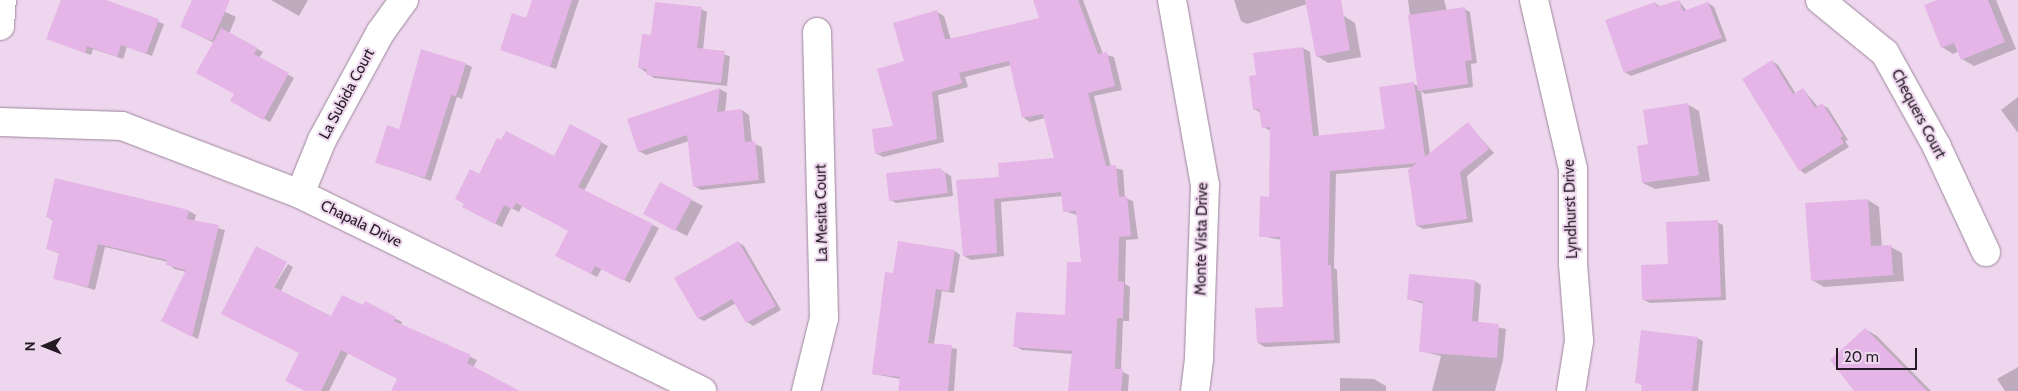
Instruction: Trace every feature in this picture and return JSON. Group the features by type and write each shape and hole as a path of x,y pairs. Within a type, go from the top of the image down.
{"street":[{"path":"0,26 2,0"},
{"name":"La Subida Court","path":"300,194 322,140 380,33 404,0"},
{"name":"Monte Vista Drive","path":"1172,0 1205,185 1199,359 1195,391"},
{"name":"Lyndhurst Drive","path":"1534,0 1573,169 1573,264 1579,341 1570,391"},
{"name":"Chequers Court","path":"1820,0 1885,53 1937,148 1986,252"},
{"name":"La Mesita Court","path":"806,391 824,318 817,32"},
{"name":"Chapala Drive","path":"0,122 122,126 300,194 702,391"}],"building":[{"path":"61,0 106,0 159,19 146,54 121,45 117,57 87,46 85,53 46,39"},
{"path":"192,0 230,0 212,41 180,27"},
{"path":"532,0 572,0 550,67 500,50 512,13 526,18"},
{"path":"1033,0 1078,0 1098,54 1107,52 1115,86 1088,93 1106,166 1116,165 1119,197 1127,196 1131,236 1119,237 1118,281 1124,282 1123,318 1117,318 1115,369 1123,369 1121,391 1068,391 1072,351 1013,347 1016,312 1065,315 1067,262 1081,262 1076,211 1063,212 1061,192 994,199 997,253 963,256 956,180 999,177 998,163 1054,158 1043,114 1022,118 1009,61 959,73 962,83 932,92 937,139 875,154 872,129 893,126 877,69 904,61 893,23 937,10 945,39 949,39 1039,18"},
{"path":"1305,0 1341,0 1350,50 1316,57"},
{"path":"1679,0 1683,11 1708,2 1722,38 1624,73 1605,20 1655,2 1657,7"},
{"path":"1937,0 1988,0 2005,42 1961,60 1954,43 1941,48 1924,5"},
{"path":"655,2 702,7 697,48 725,51 721,83 646,75 647,69 638,68 642,34 651,35"},
{"path":"1465,7 1472,60 1465,61 1468,84 1418,91 1408,15"},
{"path":"221,28 258,48 254,54 289,73 263,120 230,101 234,94 196,73"},
{"path":"1303,47 1313,136 1385,129 1379,87 1414,82 1425,157 1468,122 1489,149 1460,172 1467,219 1416,226 1408,170 1417,163 1330,171 1328,265 1331,265 1334,340 1257,343 1255,308 1283,307 1280,237 1259,237 1260,196 1269,197 1270,127 1262,128 1259,109 1253,110 1249,76 1256,75 1253,53"},
{"path":"421,49 466,63 456,96 451,95 425,178 375,163 387,125 399,129"},
{"path":"1772,60 1793,94 1803,88 1815,108 1822,103 1843,136 1840,138 1844,143 1799,171 1742,79"},
{"path":"720,88 717,112 742,109 745,142 755,141 759,180 693,187 687,135 638,152 627,119"},
{"path":"1688,103 1699,175 1642,183 1637,146 1648,144 1643,110"},
{"path":"570,124 602,141 578,187 653,224 624,281 595,266 591,274 555,256 568,231 516,203 512,209 504,205 495,224 462,207 464,204 455,199 470,169 479,174 497,138 501,140 506,131 554,156"},
{"path":"941,168 942,172 945,172 948,193 889,201 886,173"},
{"path":"55,178 189,210 187,219 219,225 192,337 161,321 186,270 166,265 167,260 98,244 88,287 53,279 59,253 46,249 53,219 46,217"},
{"path":"660,182 692,199 675,231 643,214"},
{"path":"1868,199 1871,246 1891,245 1893,275 1811,281 1805,203"},
{"path":"1718,220 1721,297 1642,300 1641,265 1668,264 1666,222"},
{"path":"738,241 776,306 746,323 732,299 698,319 674,278"},
{"path":"898,241 955,250 949,291 936,289 928,343 952,345 948,391 898,391 900,377 872,374 885,272 893,273"},
{"path":"256,246 287,262 274,287 331,316 342,295 363,305 365,301 396,317 394,321 471,355 467,363 520,391 391,391 397,379 341,350 321,391 305,391 285,381 299,353 221,314"},
{"path":"1409,274 1475,280 1472,321 1499,324 1497,358 1419,352 1423,301 1407,300"},
{"path":"1865,328 1927,391 1854,391 1830,360"},
{"path":"1641,330 1698,337 1692,391 1641,391 1642,384 1635,383"}]}
